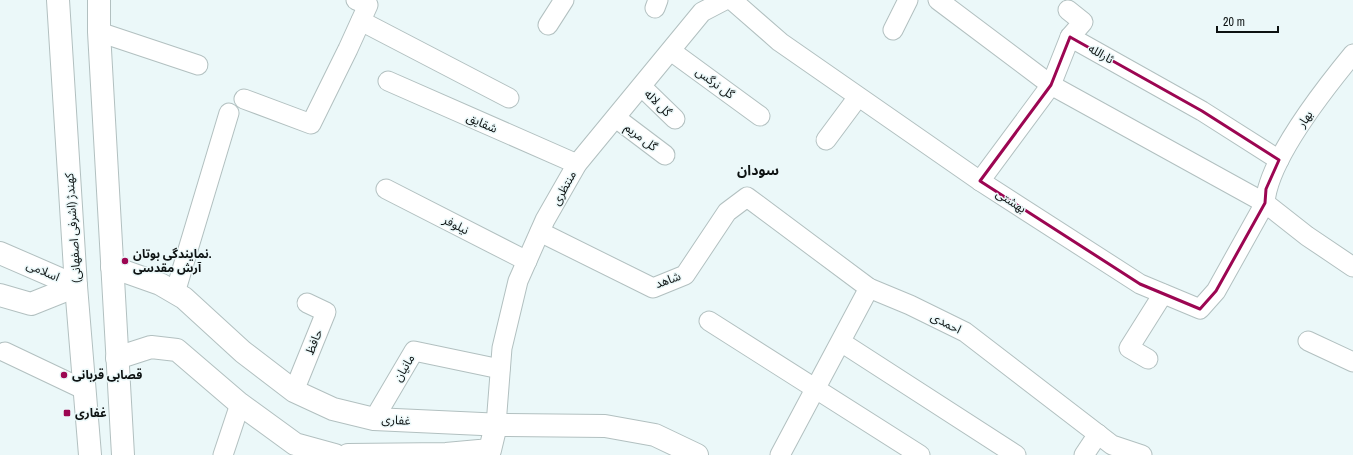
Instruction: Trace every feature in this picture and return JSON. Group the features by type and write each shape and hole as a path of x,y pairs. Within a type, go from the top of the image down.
{"street":[{"name":"کهندژ (اشرفی اصفهانی)","path":"58,0 76,286 90,455"},
{"path":"99,0 99,32 123,455"},
{"path":"244,99 311,124 368,5 356,0"},
{"path":"548,25 564,0"},
{"name":"منتظری","path":"496,425 502,348 518,281 540,232 577,164 642,87 702,12 725,0"},
{"name":"بهشتی","path":"732,0 780,42 980,181 1140,284 1200,309 1216,291 1266,196"},
{"path":"893,30 908,0"},
{"path":"938,0 1051,85 1266,196 1307,236 1353,267"},
{"path":"980,181 1051,85 1070,37 1083,22 1068,10"},
{"path":"360,21 509,98"},
{"path":"99,32 198,64"},
{"name":"ثارالله","path":"1070,37 1202,111 1279,160"},
{"name":"گل نرگس","path":"671,51 760,116"},
{"name":"بهار","path":"1266,196 1279,160 1332,81 1353,54"},
{"name":"شقایق","path":"388,81 577,164"},
{"name":"گل لاله","path":"642,87 675,119"},
{"path":"826,140 858,97"},
{"path":"175,293 229,113"},
{"name":"گل مریم","path":"616,118 665,155"},
{"name":"نیلوفر","path":"386,190 527,261"},
{"name":"شاهد","path":"540,232 653,288 685,275 727,212 747,197"},
{"name":"احمدی","path":"747,197 869,288 910,305 965,332 1112,445 1142,455"},
{"name":"اسلامی","path":"0,253 76,286"},
{"name":"غفاری","path":"112,267 160,284 184,298 243,352 294,391 333,409 374,419 496,425 605,426 655,435 697,455"},
{"name":"اسلامی","path":"0,295 31,304 76,286"},
{"path":"780,455 869,288"},
{"path":"1148,359 1129,348 1163,294"},
{"name":"حافظ","path":"294,391 326,312 307,303"},
{"path":"709,321 920,455"},
{"path":"1308,341 1353,362"},
{"path":"841,342 1016,455"},
{"path":"118,358 151,347 177,350 240,404 295,444 335,455"},
{"name":"مانیان","path":"374,419 414,351 500,369"},
{"path":"5,352 85,390"},
{"path":"223,455 240,404"},
{"path":"348,455 490,452 496,425"},
{"path":"1084,455 1098,434"}],"highlighted area":[{"path":"1070,37 1202,111 1279,160 1266,189 1265,203 1216,291 1200,309 1140,284 980,181 1051,85"}],"place":[{"name":"نمایندگی بوتان. آرش مقدسی","path":"125,261"},
{"name":"قصابی قربانی","path":"64,375"},
{"name":"غفاری","path":"67,413"}],"district":[{"name":"سودان","path":"758,170"}]}
